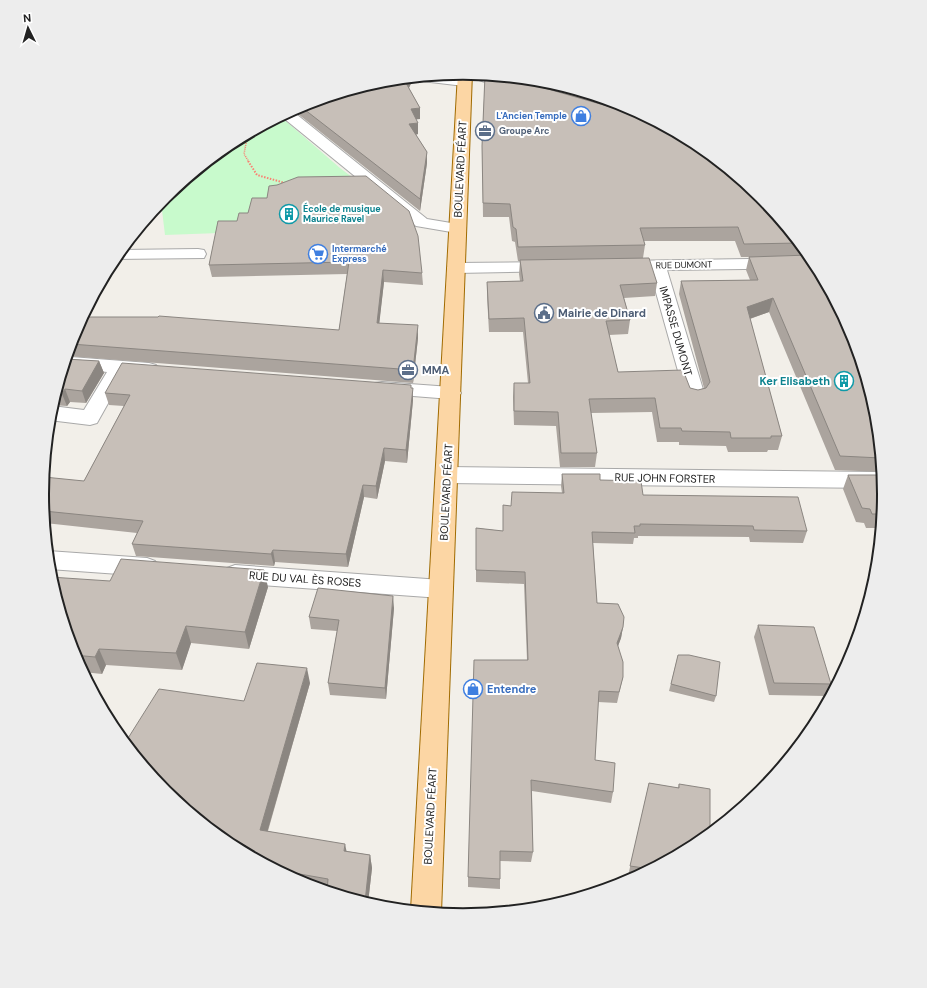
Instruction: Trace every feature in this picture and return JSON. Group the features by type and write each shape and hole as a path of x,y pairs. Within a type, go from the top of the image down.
{"main road":[{"name":"BOULEVARD FÉART","path":"426,907 451,393 457,228 467,80"}],"street":[{"path":"486,80 528,89"},
{"path":"291,117 422,223 457,228"},
{"path":"126,255 198,254"},
{"name":"RUE DUMONT","path":"603,266 807,263"},
{"name":"IMPASSE DUMONT","path":"657,265 695,396"},
{"path":"456,268 564,267"},
{"path":"70,363 166,371"},
{"path":"57,414 90,418 119,367"},
{"path":"362,386 451,393"},
{"name":"RUE JOHN FORSTER","path":"447,475 877,480"},
{"path":"55,560 166,568"},
{"name":"RUE DU VAL ÈS ROSES","path":"213,572 441,589"}],"path":[{"path":"247,141 244,154 257,175 283,183 290,183"}],"green space":[{"path":"285,120 340,168 402,215 247,232 165,235 162,210 170,201 190,182 233,149"}],"building":[{"path":"485,80 537,86 615,108 647,122 671,135 716,165 757,201 793,243 744,244 738,227 640,228 645,245 518,247 516,229 513,227 510,204 483,203 482,146"},
{"path":"406,83 420,108 411,109 418,123 409,124 427,152 420,199 306,111 330,101 383,87"},
{"path":"366,176 409,211 418,236 422,273 383,270 377,323 418,325 413,370 77,344 89,317 159,316 339,330 349,262 209,265 218,221 237,221 239,213 248,213 252,198 267,198 269,186 277,185 298,177"},
{"path":"802,255 808,264 835,311 856,361 870,413 876,458 840,456 773,298 747,307 782,436 771,436 771,438 731,438 730,432 682,431 681,428 660,428 655,398 589,399 597,453 561,453 558,412 514,411 514,383 530,383 524,318 489,319 487,282 523,281 520,260 649,258 657,283 620,285 630,320 606,321 618,372 683,370 690,388 698,390 706,388 710,382 681,281 758,280 749,257"},
{"path":"72,359 99,361 82,391 65,389 62,394"},
{"path":"122,363 411,385 411,388 413,388 406,450 384,448 376,486 363,485 346,554 273,550 271,554 132,544 143,521 50,512 50,478 84,481 130,395 105,393"},
{"path":"562,474 600,474 600,480 641,481 643,495 798,497 807,531 754,530 753,526 640,524 640,526 634,526 635,533 592,532 597,603 618,604 624,617 623,627 617,643 623,662 623,677 619,692 599,691 595,760 615,763 613,792 531,780 533,852 500,851 500,879 468,877 474,660 528,660 525,572 476,570 476,528 503,531 503,505 511,506 512,492 564,493"},
{"path":"848,475 877,475 877,514 872,514 870,509 862,508"},
{"path":"121,559 264,570 245,632 186,626 176,653 99,649 95,657 82,656 71,627 58,578 110,581"},
{"path":"318,588 393,596 385,688 328,683 339,620 309,617"},
{"path":"758,625 814,627 831,684 774,683"},
{"path":"678,655 689,655 720,662 716,696 671,684"},
{"path":"257,663 307,668 260,830 345,844 344,851 370,855 366,896 327,886 328,879 297,874 280,866 233,839 190,806 170,787 129,737 159,689 244,701"},
{"path":"649,783 679,788 679,784 710,789 710,827 694,839 647,866 643,868 630,866"}],"place":[{"name":"L'Ancien Temple","path":"581,116"},
{"name":"Groupe Arc","path":"485,131"},
{"name":"École de musique Maurice Ravel","path":"289,214"},
{"name":"Intermarché Express","path":"318,254"},
{"name":"Mairie de Dinard","path":"544,313"},
{"name":"MMA","path":"408,370"},
{"name":"Ker Elisabeth","path":"844,381"},
{"name":"Entendre","path":"473,689"}]}
